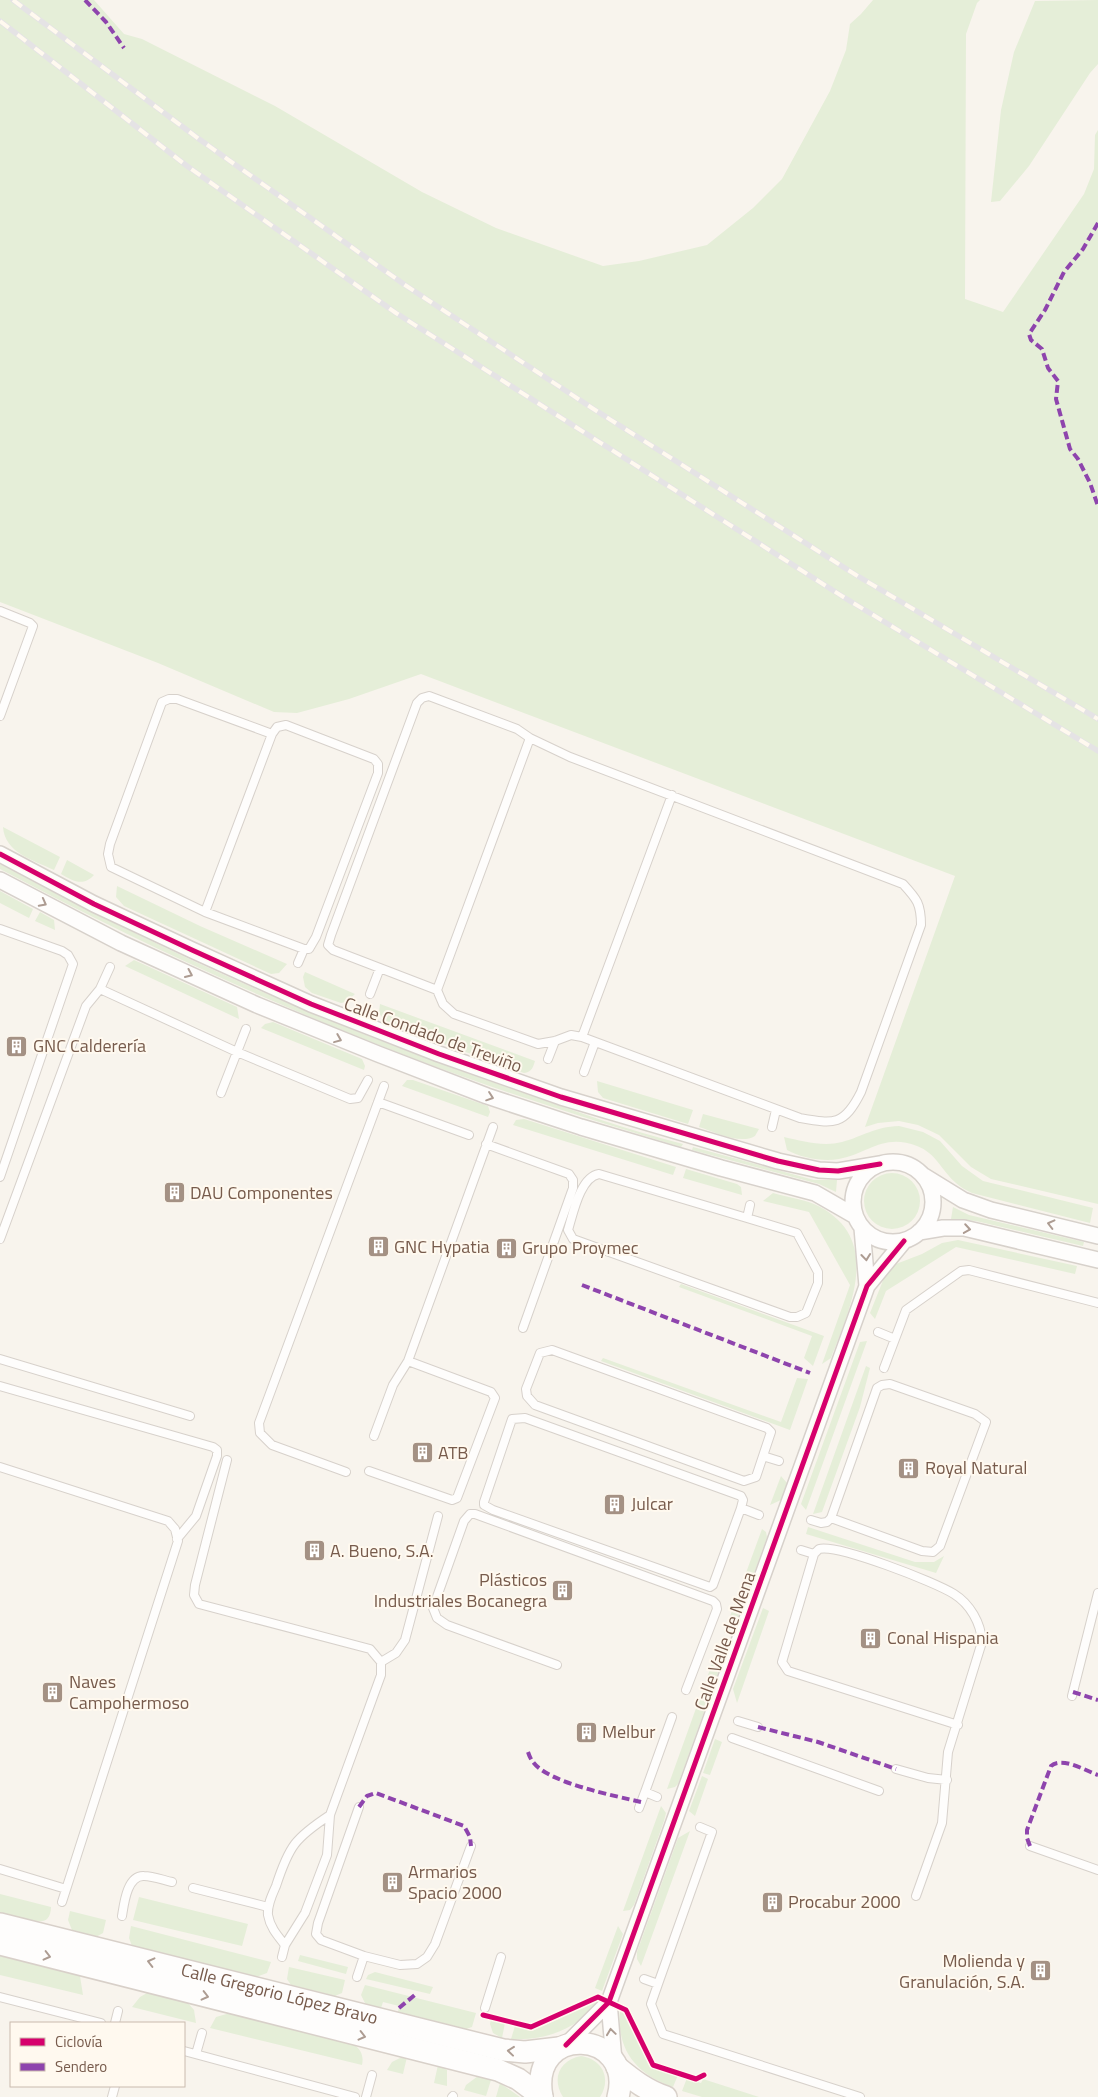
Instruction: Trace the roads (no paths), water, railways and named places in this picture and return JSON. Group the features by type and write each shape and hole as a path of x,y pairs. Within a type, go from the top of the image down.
{"main road":[{"name":"Calle Gregorio López Bravo","path":"0,1924 503,2050 525,2052 575,2042 593,2044 607,2053 616,2064"},
{"name":"Calle Gregorio López Bravo","path":"0,1944 498,2070 518,2079 542,2097"},
{"path":"542,2097 540,2083 542,2070 548,2057 562,2046"},
{"path":"616,2064 620,2082 618,2097"},
{"path":"616,2064 636,2083 666,2097"}],"street":[{"name":"Calle Condado de Treviño","path":"0,854 94,904 311,1004 439,1054 561,1097 795,1165 819,1170 838,1171 880,1164"},
{"name":"Calle Condado de Treviño","path":"0,880 121,943 257,1005 378,1054 487,1096 581,1127 815,1193 859,1222"},
{"path":"923,1175 930,1186 933,1205 928,1223 919,1232 904,1241 893,1242 871,1236 859,1222 852,1203 854,1190 859,1179 868,1170 880,1164 891,1162 903,1163 914,1168 963,1200 991,1210 1098,1236"},
{"name":"Calle Valle de Mena","path":"859,1222 867,1286"},
{"path":"919,1232 943,1228 964,1228 1098,1260"},
{"name":"Calle Valle de Mena","path":"616,2064 609,2002 867,1286 904,1241"},
{"name":"Calle Valle de Mena","path":"562,2046 609,2002"}],"lane":[{"path":"0,611 30,623 32,626 0,716"},
{"path":"437,990 333,950 328,945 416,703 422,698 429,696 517,729 530,738 570,757 903,884 917,898 921,911 921,925 861,1092 852,1109 843,1118 825,1123 800,1118 582,1037 571,1035 555,1041 538,1044 454,1014 443,1004 437,990 530,738"},
{"path":"107,875 111,866 108,854 110,844 162,702 169,699 177,699 272,734"},
{"path":"111,866 205,912 304,949 309,949 316,937 378,773 378,764 374,759 286,725 277,727 272,734 205,912"},
{"path":"582,1037 672,795"},
{"path":"0,929 64,948 73,964 0,1177"},
{"path":"298,963 304,949"},
{"path":"0,1239 86,1006 100,989 110,967"},
{"path":"370,994 380,968"},
{"path":"100,989 237,1052 350,1099 358,1098 368,1080"},
{"path":"220,1093 246,1029"},
{"path":"548,1059 555,1041"},
{"path":"584,1072 595,1042"},
{"path":"346,1472 272,1445 260,1433 259,1423 384,1086"},
{"path":"378,1102 469,1135"},
{"path":"772,1127 776,1110"},
{"path":"374,1436 393,1385 408,1360 492,1127"},
{"path":"486,1144 569,1174 573,1180 573,1188 522,1328"},
{"path":"599,1174 747,1218 797,1233 818,1272 818,1283 806,1313 797,1317 790,1317 573,1239 568,1230 584,1184 593,1175 599,1174"},
{"path":"747,1218 750,1205"},
{"path":"884,1368 906,1310 961,1271 968,1270 1098,1303"},
{"path":"878,1332 895,1339"},
{"path":"552,1350 767,1428 771,1432 763,1456 756,1477 744,1482 535,1405 526,1396 526,1389 540,1353 552,1350"},
{"path":"0,1359 190,1416"},
{"path":"369,1470 452,1500 457,1498 495,1398 491,1392 408,1360"},
{"path":"811,1520 821,1523 827,1522 830,1518 877,1388 882,1385 890,1384 975,1414 986,1422 940,1546 934,1552 922,1551 830,1518"},
{"path":"0,1386 213,1447 217,1450 217,1456 196,1516 177,1539 62,1902"},
{"path":"525,1418 741,1496 743,1500 741,1508 713,1585 710,1587 489,1509 484,1502 512,1419 525,1418"},
{"path":"763,1456 779,1461"},
{"path":"227,1460 195,1585 194,1595 199,1604 370,1649 381,1662 381,1675 330,1815 326,1855 305,1913 285,1945 282,1957"},
{"path":"0,1467 168,1521 175,1529 177,1539"},
{"path":"741,1508 759,1515"},
{"path":"558,1665 447,1625 437,1618 433,1608 464,1521 470,1514 475,1514 713,1601 716,1604 716,1609 708,1644 686,1690"},
{"path":"381,1662 396,1653 405,1640 438,1516"},
{"path":"916,1896 942,1823 948,1752 958,1725 982,1642 982,1632 973,1612 955,1594 899,1570 833,1549 825,1548 814,1554 782,1662 788,1671 958,1725"},
{"path":"801,1550 814,1554"},
{"path":"1072,1696 1098,1593"},
{"path":"639,1808 672,1716"},
{"path":"738,1721 758,1727"},
{"path":"732,1738 879,1791"},
{"path":"896,1769 928,1778 946,1780"},
{"path":"645,1792 657,1797"},
{"path":"359,1807 318,1923 316,1934 321,1940 364,1956 400,1965 416,1964 427,1956 435,1944 471,1846"},
{"path":"285,1945 272,1928 268,1907 286,1855 297,1840 330,1815"},
{"path":"700,1827 712,1832 651,2004 663,2034 860,2097"},
{"path":"1030,1846 1098,1870"},
{"path":"0,1869 66,1889"},
{"path":"122,1916 127,1893 133,1881 138,1877 143,1876 172,1882"},
{"path":"193,1888 268,1907"},
{"path":"357,1977 364,1956"},
{"path":"485,2008 501,1957"},
{"path":"644,1979 658,1984"},
{"path":"0,1997 97,2022"},
{"path":"115,2022 118,2012"},
{"path":"196,2054 202,2033"},
{"path":"185,2051 355,2097"},
{"path":"366,2097 372,2075"}],"railway":[{"path":"13,0 199,139 405,285 592,408 856,575 1098,719"},
{"path":"0,21 187,166 396,313 845,598 1098,751"}],"place":[{"name":"GNC Calderería","path":"17,1046"},
{"name":"DAU Componentes","path":"174,1193"},
{"name":"GNC Hypatia","path":"378,1247"},
{"name":"Grupo Proymec","path":"506,1248"},
{"name":"ATB","path":"422,1453"},
{"name":"Royal Natural","path":"909,1468"},
{"name":"Julcar","path":"615,1504"},
{"name":"A. Bueno, S.A.","path":"314,1551"},
{"name":"Plásticos Industriales Bocanegra","path":"563,1590"},
{"name":"Conal Hispania","path":"871,1638"},
{"name":"Naves Campohermoso","path":"53,1692"},
{"name":"Melbur","path":"586,1732"},
{"name":"Armarios Spacio 2000","path":"392,1882"},
{"name":"Procabur 2000","path":"772,1902"},
{"name":"Molienda y Granulación, S.A.","path":"1041,1971"}]}
